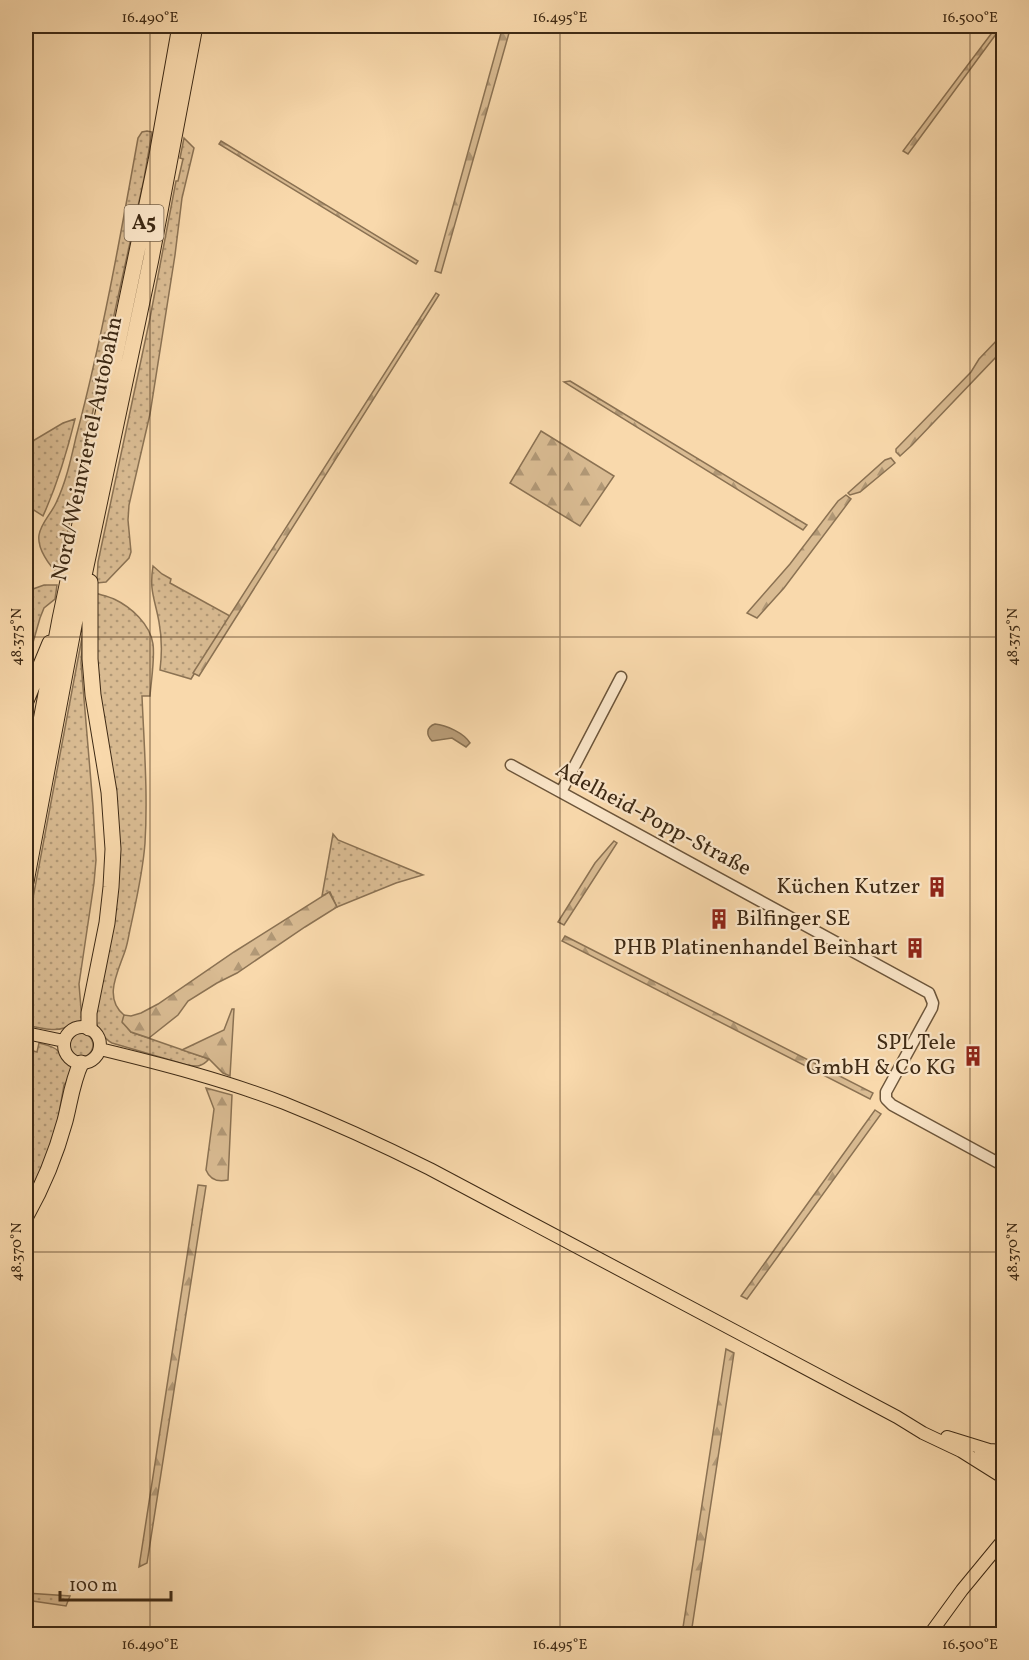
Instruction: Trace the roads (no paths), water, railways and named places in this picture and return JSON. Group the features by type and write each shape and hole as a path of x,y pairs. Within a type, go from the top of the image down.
{"highway":[{"name":"Nord/Weinviertel Autobahn","path":"26,801 60,619 168,99 180,26"},
{"name":"Nord/Weinviertel Autobahn","path":"26,882 58,709 148,271 195,26"},
{"path":"89,1028 89,1013 107,923 113,849 109,792 96,716 90,659 92,538"},
{"path":"26,701 60,619"},
{"path":"26,1216 56,1150 74,1078 81,1063"}],"main road":[{"path":"74,1028 89,1028 98,1035 100,1049 95,1058 86,1063 76,1062 67,1056 63,1046 64,1041 74,1028"},
{"path":"26,1033 64,1041"},
{"path":"100,1049 183,1070 252,1092 365,1137 430,1169 961,1451 1004,1478"},
{"path":"897,1417 945,1437 977,1447 1004,1451"},
{"path":"961,1451 1004,1462"},
{"path":"930,1635 962,1590 1000,1544 1004,1534"}],"street":[{"path":"561,792 621,677"},
{"name":"Adelheid-Popp-Straße","path":"511,765 923,988 932,998 932,1008 886,1092 886,1099 892,1105 1004,1166"}],"place":[{"name":"Küchen Kutzer","path":"937,887"},
{"name":"Bilfinger SE","path":"719,919"},
{"name":"PHB Platinenhandel Beinhart","path":"915,948"},
{"name":"SPL Tele GmbH & Co KG","path":"973,1056"}]}
